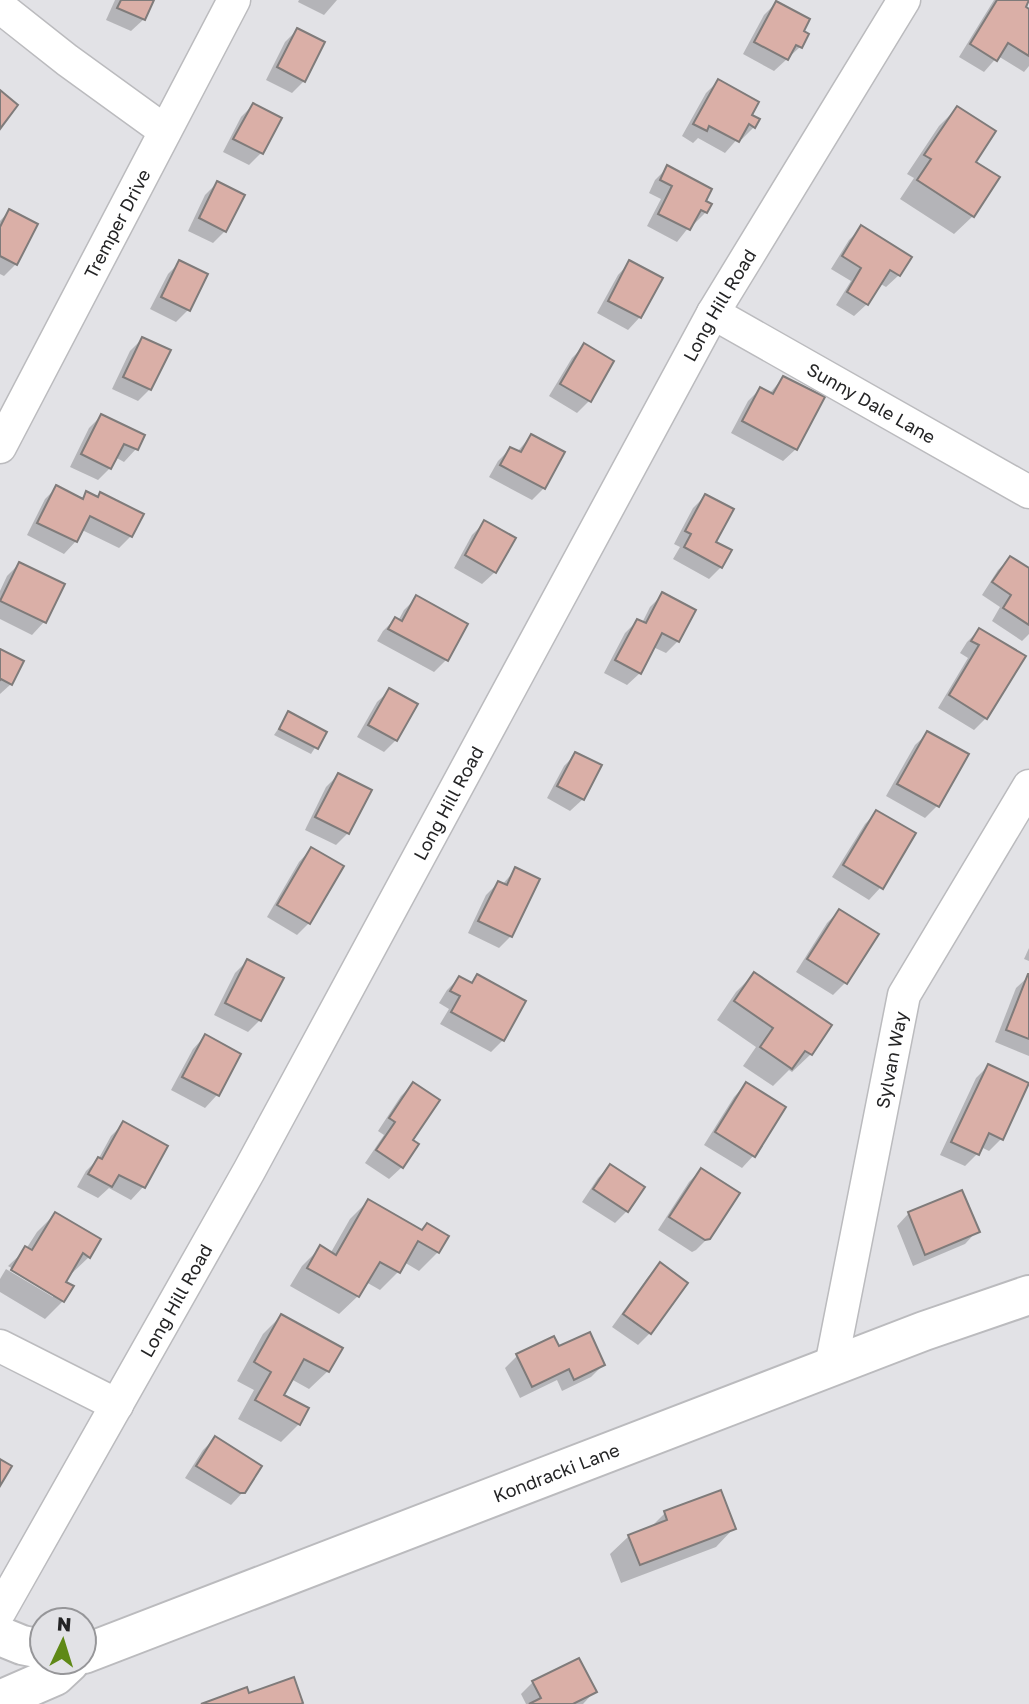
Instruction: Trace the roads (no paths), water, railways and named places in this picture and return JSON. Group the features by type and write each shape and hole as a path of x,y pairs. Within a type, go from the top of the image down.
{"main road":[{"name":"Kondracki Lane","path":"98,1649 831,1366 1029,1295"},
{"path":"0,1636 28,1645"},
{"path":"0,1700 55,1676"}],"street":[{"name":"Tremper Drive","path":"0,447 234,0"},
{"name":"Long Hill Road","path":"0,1611 249,1171 713,313 904,0"},
{"path":"0,7 164,131"},
{"name":"Sunny Dale Lane","path":"713,313 1029,492"},
{"name":"Sylvan Way","path":"831,1366 904,995 1029,786"},
{"path":"0,1346 117,1405"}]}
